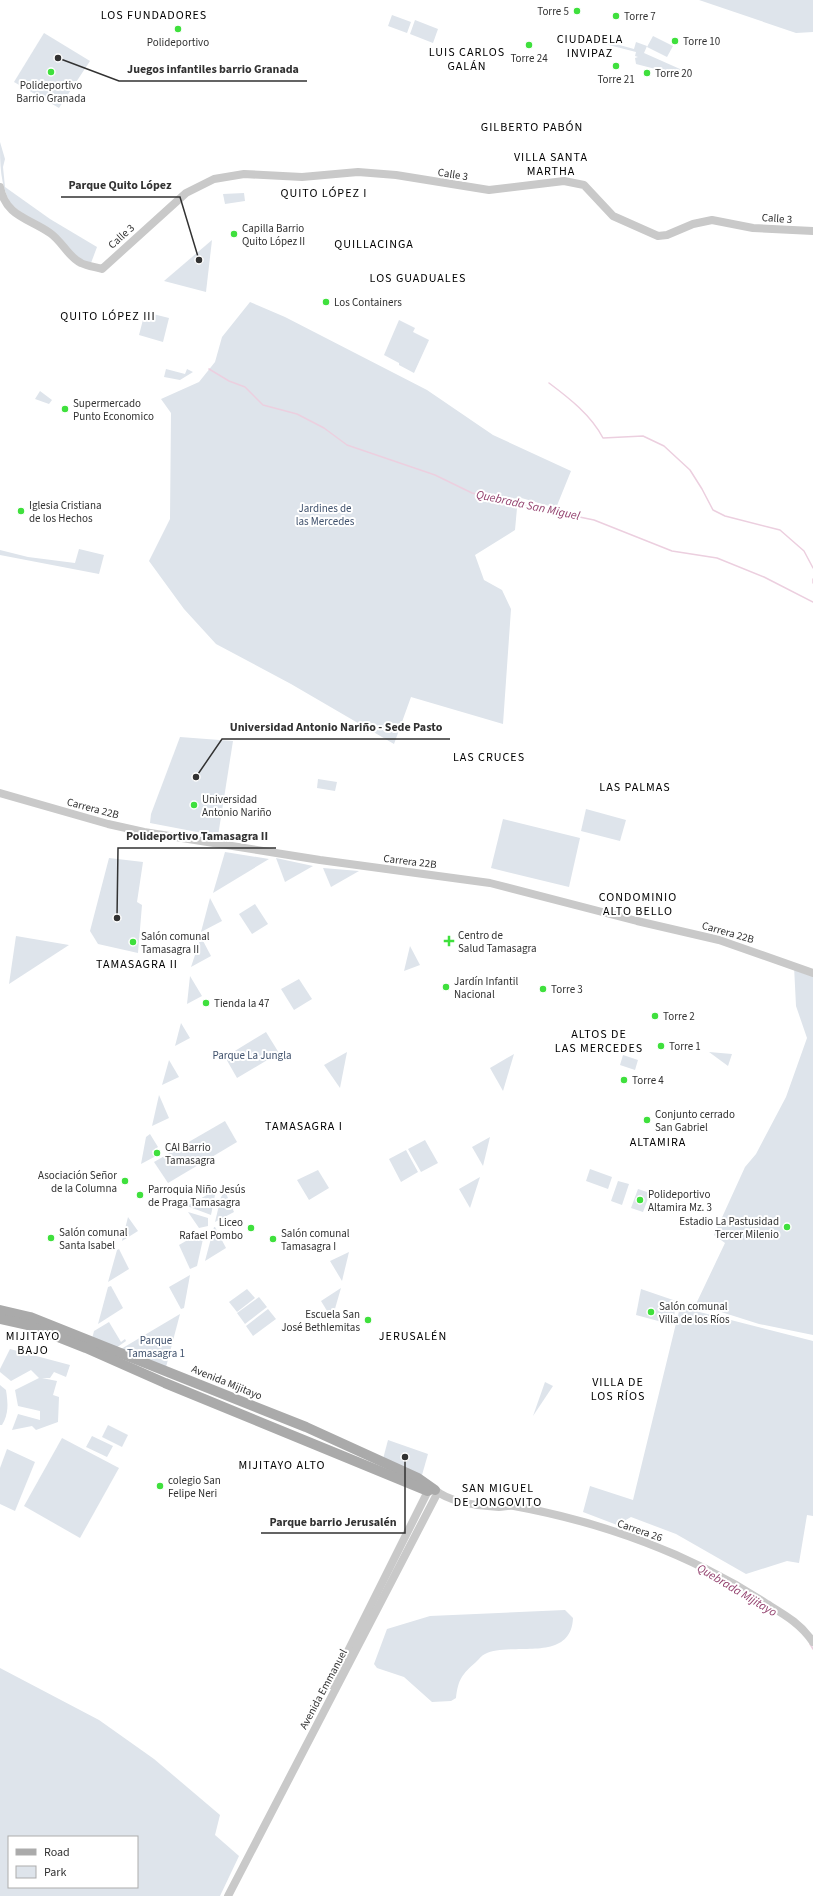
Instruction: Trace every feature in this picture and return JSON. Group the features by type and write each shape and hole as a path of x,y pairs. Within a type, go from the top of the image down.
{"main road":[{"name":"Avenida Mijitayo","path":"0,1310 38,1319 306,1427 426,1482 433,1491"},
{"path":"0,1319 28,1325 86,1348 420,1489 433,1491"}],"street":[{"name":"Calle 3","path":"1,190 9,207 15,214 50,232 81,264 102,269 186,192 214,179 244,174 302,177 358,172 396,175 489,190 564,181 584,185 613,216 658,236 667,235 693,224 712,220 753,228 813,232"},
{"name":"Carrera 22B","path":"0,793 108,824 144,832 334,863 490,883 637,921 719,940 813,973"},
{"name":"Carrera 26","path":"433,1491 472,1504 502,1507 511,1505 562,1517 647,1543 697,1564 746,1590 802,1626 813,1642"},
{"name":"Avenida Emmanuel","path":"227,1896 433,1491"}],"green space":[{"path":"699,0 813,0 813,32 796,33"},
{"path":"392,15 411,22 407,33 388,26"},
{"path":"415,20 438,29 433,43 410,34"},
{"name":"Polideportivo Barrio Granada","path":"44,33 90,61 59,108 14,82"},
{"path":"653,36 673,46 667,57 647,47"},
{"path":"601,40 634,49 636,42 647,46 644,53 680,69 679,75 636,64 635,58 638,57 635,56 636,52 601,43"},
{"path":"0,142 5,159 3,167 5,187 50,219 97,247 91,263 78,259 11,204 7,197 3,182"},
{"path":"244,193 245,201 225,204 223,194"},
{"path":"212,240 206,292 164,281"},
{"name":"Jardines de las Mercedes","path":"250,302 285,317 427,390 493,435 571,471 556,508 518,497 515,530 475,555 484,580 502,590 511,609 503,724 411,697 394,744 291,684 216,644 184,609 149,561 170,519 171,413 161,399 199,382 215,362 222,337"},
{"path":"145,312 169,318 163,342 139,335"},
{"path":"399,320 415,328 413,332 429,340 414,373 384,355"},
{"path":"166,369 185,374 187,369 193,372 180,380 164,377"},
{"path":"40,391 52,400 49,404 35,399"},
{"path":"79,549 104,555 99,574 0,555 0,550 28,557 75,563"},
{"path":"180,737 233,741 218,836 150,823 151,814"},
{"path":"318,779 337,782 335,791 317,788"},
{"path":"586,809 626,820 620,841 581,831"},
{"path":"503,819 580,838 569,887 491,868"},
{"path":"225,852 269,859 213,893"},
{"path":"109,858 143,862 137,902 142,905 138,953 98,944 90,931"},
{"path":"276,858 313,866 285,882"},
{"path":"323,868 359,871 331,887"},
{"path":"210,898 222,921 201,932"},
{"path":"255,904 268,924 252,934 239,914"},
{"path":"16,936 69,945 9,984"},
{"path":"201,937 211,956 191,967"},
{"path":"410,946 420,965 404,971"},
{"path":"794,966 813,973 813,1335 759,1324 696,1304 725,1243 714,1235 745,1167 756,1154 786,1097 807,1038 796,1006"},
{"path":"190,976 202,996 187,1004"},
{"path":"299,979 312,999 294,1010 281,989"},
{"path":"181,1023 190,1038 175,1046"},
{"name":"Parque La Jungla","path":"266,1032 279,1053 237,1078 225,1057"},
{"path":"347,1052 340,1088 324,1065"},
{"path":"709,1052 732,1054 728,1066"},
{"path":"514,1054 503,1091 490,1068"},
{"path":"623,1055 638,1060 635,1070 620,1065"},
{"path":"169,1060 179,1077 162,1085"},
{"path":"159,1095 169,1118 152,1126"},
{"path":"225,1121 237,1142 168,1183 154,1162"},
{"path":"150,1134 158,1147 152,1151 156,1156 141,1164 146,1137"},
{"path":"490,1137 483,1166 472,1147"},
{"path":"425,1140 438,1163 421,1172 408,1149"},
{"path":"406,1150 418,1172 401,1182 389,1159"},
{"path":"590,1169 612,1177 608,1189 586,1181"},
{"path":"318,1170 329,1188 309,1200 297,1180"},
{"path":"480,1177 470,1208 459,1189"},
{"path":"618,1181 629,1184 622,1205 611,1201"},
{"name":"Polideportivo Altamira Mz. 3","path":"638,1189 650,1193 643,1212 631,1208"},
{"path":"216,1190 211,1215 187,1206"},
{"path":"225,1191 234,1212 215,1222 221,1197"},
{"path":"188,1212 208,1218 208,1226 199,1228"},
{"path":"128,1217 138,1231 122,1241"},
{"path":"214,1227 226,1248 205,1261"},
{"path":"205,1230 197,1266 190,1269 179,1245"},
{"path":"119,1249 129,1269 108,1282 117,1250"},
{"path":"349,1252 342,1281 330,1261"},
{"path":"190,1275 184,1308 181,1309 169,1287"},
{"path":"111,1286 123,1308 98,1324 108,1287"},
{"path":"341,1288 332,1319 321,1301"},
{"path":"247,1289 255,1298 237,1312 229,1302"},
{"path":"641,1289 676,1301 673,1325 636,1315"},
{"path":"259,1297 267,1307 245,1324 237,1313"},
{"path":"680,1307 813,1341 813,1516 807,1515 799,1563 787,1561 746,1574 676,1534 631,1517 617,1525 583,1512 590,1486 633,1500"},
{"path":"268,1309 276,1319 253,1336 246,1326"},
{"name":"Parque Tamasagra 1","path":"180,1314 166,1367 121,1349"},
{"path":"109,1322 121,1342 125,1339 126,1341 116,1348 92,1339 94,1331"},
{"path":"10,1349 70,1365 66,1377 54,1372 50,1378 42,1378 57,1381 53,1395 59,1397 58,1422 36,1430 32,1426 12,1430 18,1414 40,1420 40,1411 18,1406 15,1390 39,1378 31,1370 11,1381 0,1372"},
{"path":"545,1382 553,1386 533,1416"},
{"path":"0,1385 6,1390 7,1404 7,1412 2,1425 0,1425"},
{"path":"108,1425 128,1435 122,1447 102,1437"},
{"path":"92,1436 113,1446 107,1457 86,1447"},
{"path":"62,1438 119,1468 80,1538 24,1506"},
{"path":"388,1440 428,1454 422,1475 383,1459"},
{"path":"7,1449 35,1462 15,1511 0,1504 0,1468"},
{"path":"565,1610 573,1618 570,1632 562,1641 551,1646 496,1651 482,1656 464,1674 458,1686 456,1698 451,1701 432,1702 404,1677 377,1668 374,1664 387,1629 430,1616"},
{"path":"0,1668 99,1720 154,1759 220,1815 215,1835 239,1856 220,1896 0,1896"}],"waterway":[{"name":"Quebrada San Miguel","path":"209,369 229,381 245,387 263,405 297,414 324,428 347,445 435,475 472,493 594,520 672,551 717,558 764,577 813,602"},
{"path":"549,383 586,414 603,438 643,436 664,446 690,470 713,510 725,516 780,530 804,551 813,568"},
{"name":"Quebrada Mijitayo","path":"810,1644 813,1649"}],"place":[{"name":"Torre 5","path":"577,11"},
{"name":"Torre 7","path":"616,16"},
{"name":"Polideportivo","path":"178,29"},
{"name":"Torre 10","path":"675,41"},
{"name":"Torre 24","path":"529,45"},
{"name":"Juegos infantiles barrio Granada","path":"58,58"},
{"name":"Torre 21","path":"616,66"},
{"name":"Polideportivo Barrio Granada","path":"51,72"},
{"name":"Torre 20","path":"647,73"},
{"name":"Capilla Barrio Quito López II","path":"234,234"},
{"name":"Parque Quito López","path":"199,260"},
{"name":"Los Containers","path":"326,302"},
{"name":"Supermercado Punto Economico","path":"65,409"},
{"name":"Iglesia Cristiana de los Hechos","path":"21,511"},
{"name":"Universidad Antonio Nariño - Sede Pasto","path":"196,777"},
{"name":"Universidad Antonio Nariño","path":"194,805"},
{"name":"Polideportivo Tamasagra II","path":"117,918"},
{"name":"Centro de Salud Tamasagra","path":"449,941"},
{"name":"Salón comunal Tamasagra II","path":"133,942"},
{"name":"Jardín Infantil Nacional","path":"446,987"},
{"name":"Torre 3","path":"543,989"},
{"name":"Tienda la 47","path":"206,1003"},
{"name":"Torre 2","path":"655,1016"},
{"name":"Torre 1","path":"661,1046"},
{"name":"Torre 4","path":"624,1080"},
{"name":"Conjunto cerrado San Gabriel","path":"647,1120"},
{"name":"CAI Barrio Tamasagra","path":"157,1153"},
{"name":"Asociación Señor de la Columna","path":"125,1181"},
{"name":"Parroquia Niño Jesús de Praga Tamasagra","path":"140,1195"},
{"name":"Polideportivo Altamira Mz. 3","path":"640,1200"},
{"name":"Estadio La Pastusidad Tercer Milenio","path":"787,1227"},
{"name":"Liceo Rafael Pombo","path":"251,1228"},
{"name":"Salón comunal Santa Isabel","path":"51,1238"},
{"name":"Salón comunal Tamasagra I","path":"273,1239"},
{"name":"Salón comunal Villa de los Ríos","path":"651,1312"},
{"name":"Escuela San José Bethlemitas","path":"368,1320"},
{"name":"Parque barrio Jerusalén","path":"405,1457"},
{"name":"colegio San Felipe Neri","path":"160,1486"}],"district":[{"name":"LOS FUNDADORES","path":"154,15"},
{"name":"CIUDADELA INVIPAZ","path":"590,46"},
{"name":"LUIS CARLOS GALÁN","path":"467,59"},
{"name":"GILBERTO PABÓN","path":"532,127"},
{"name":"VILLA SANTA MARTHA","path":"551,164"},
{"name":"QUITO LÓPEZ I","path":"324,193"},
{"name":"QUILLACINGA","path":"374,244"},
{"name":"LOS GUADUALES","path":"418,278"},
{"name":"QUITO LÓPEZ III","path":"108,316"},
{"name":"LAS CRUCES","path":"489,757"},
{"name":"LAS PALMAS","path":"635,787"},
{"name":"CONDOMINIO ALTO BELLO","path":"638,904"},
{"name":"TAMASAGRA II","path":"137,964"},
{"name":"ALTOS DE LAS MERCEDES","path":"599,1041"},
{"name":"TAMASAGRA I","path":"304,1126"},
{"name":"ALTAMIRA","path":"658,1142"},
{"name":"JERUSALÉN","path":"413,1336"},
{"name":"MIJITAYO BAJO","path":"33,1343"},
{"name":"VILLA DE LOS RÍOS","path":"618,1389"},
{"name":"MIJITAYO ALTO","path":"282,1465"},
{"name":"SAN MIGUEL DE JONGOVITO","path":"498,1495"}]}
